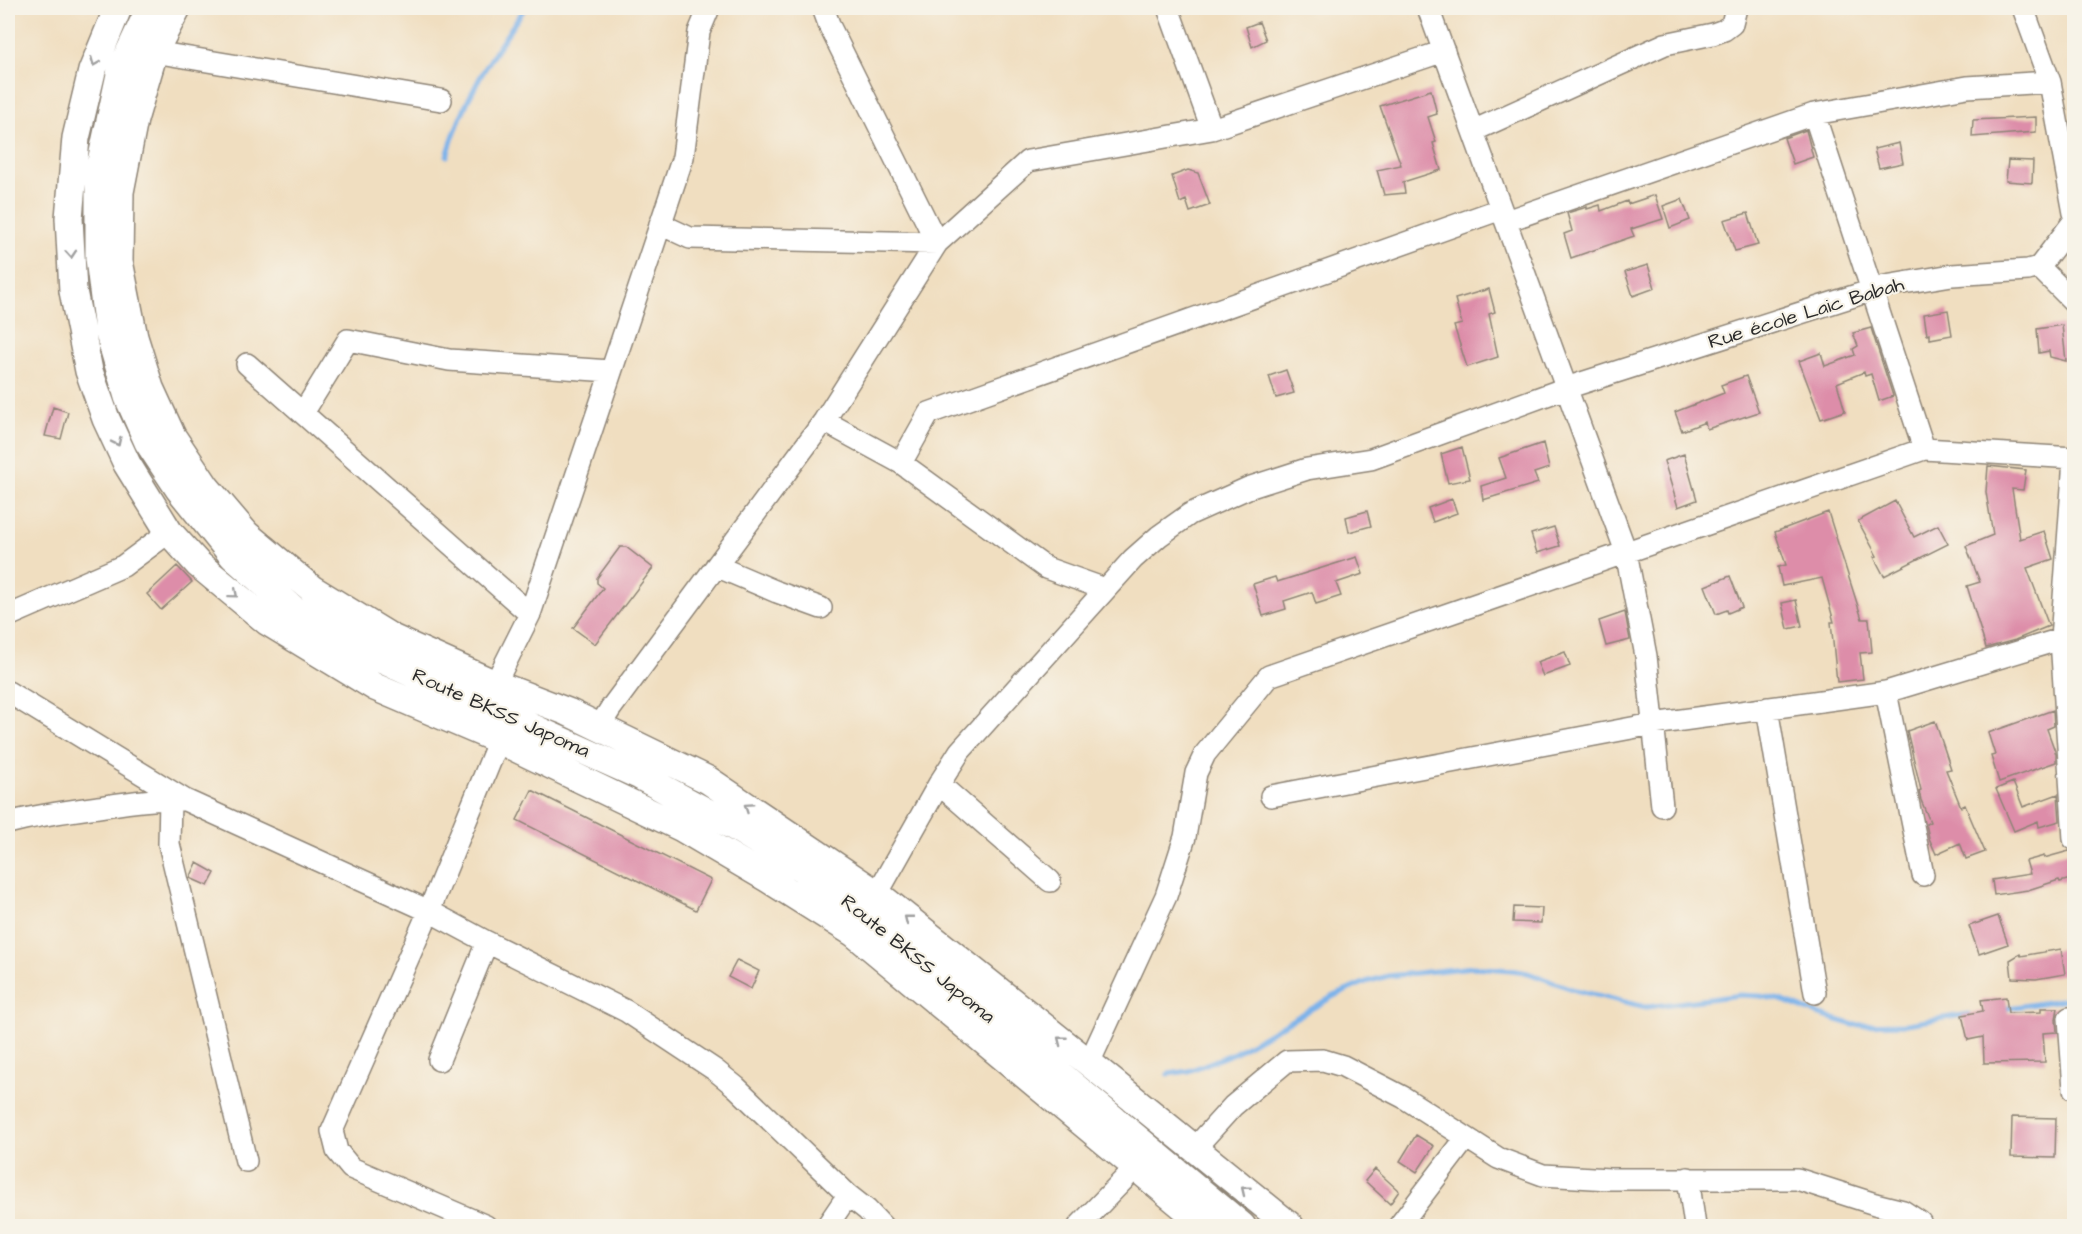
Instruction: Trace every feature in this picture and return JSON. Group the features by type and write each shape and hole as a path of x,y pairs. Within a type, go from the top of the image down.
{"main road":[{"path":"118,8 92,71 76,138 69,218 74,291 89,372 106,419 127,464 169,532 198,564 268,622 375,687 499,740 682,828 854,933 1207,1227"},
{"name":"Route BKSS Japoma","path":"150,8 121,70 99,171 99,258 108,330 128,397 148,442 178,489 233,556 292,608 369,654 640,776 731,825 802,868 871,917 1242,1227"},
{"path":"177,8 154,52 134,120 120,192 119,261 134,338 150,388 172,436 207,487 246,534 312,589 392,638 495,684 568,712 708,780 877,894 1290,1227"}],"street":[{"path":"495,684 530,614 683,157 699,32 709,8"},
{"path":"823,8 937,243"},
{"path":"1168,8 1212,129"},
{"path":"1428,8 1626,552 1646,656 1662,806"},
{"path":"1473,131 1665,44 1724,30 1732,24 1736,8"},
{"path":"2023,8 2050,82 2074,213"},
{"path":"599,727 824,421 937,243 1028,160 1212,129 1444,51"},
{"path":"154,52 441,100"},
{"path":"901,463 929,413 1503,215 1814,114 1967,87 2050,82"},
{"path":"1814,114 1924,449"},
{"path":"2074,221 2039,267 2074,302"},
{"path":"660,224 690,238 937,243"},
{"name":"Rue école Laic Babah","path":"877,894 960,751 1133,559 1159,536 1190,514 1248,488 1307,469 1371,459 1566,388 1885,286 1952,275 2028,270 2039,267"},
{"path":"303,413 348,340 449,360 610,371"},
{"path":"247,364 530,614"},
{"path":"824,421 901,463 1046,568 1105,589"},
{"path":"1089,1063 1166,896 1185,837 1196,773 1205,754 1269,676 1924,449 2074,459 2061,639 2074,839"},
{"path":"8,616 123,566 169,532"},
{"path":"716,566 821,608"},
{"path":"1271,796 1653,724 1886,692 2061,639"},
{"path":"8,692 177,799 429,911 626,1011 715,1070 736,1087 848,1195 867,1210 882,1227"},
{"path":"1886,692 1923,875"},
{"path":"1767,708 1815,993"},
{"path":"486,1227 351,1167 337,1151 332,1131 429,911 499,740"},
{"path":"939,784 1050,881"},
{"path":"8,823 72,810 177,799"},
{"path":"177,799 169,844 246,1161"},
{"path":"439,1060 487,942"},
{"path":"2069,1018 2074,1089"},
{"path":"1194,1149 1233,1106 1287,1062 1306,1059 1323,1060 1343,1066 1403,1097 1498,1158 1543,1175 1610,1179 1797,1179 1903,1211 1920,1222 1919,1227"},
{"path":"1399,1227 1467,1138"},
{"path":"1078,1227 1136,1167"},
{"path":"1688,1178 1695,1227"},
{"path":"826,1227 848,1195"}],"building":[{"path":"1259,22 1266,40 1252,47 1246,27"},
{"path":"1431,90 1437,114 1428,117 1436,142 1433,143 1441,170 1403,182 1405,193 1384,195 1377,170 1401,165 1380,106"},
{"path":"2036,117 2036,132 1972,137 1973,120"},
{"path":"1806,130 1813,157 1793,164 1784,138"},
{"path":"1899,143 1903,163 1879,168 1874,149"},
{"path":"2008,160 2033,161 2032,183 2006,181"},
{"path":"1188,170 1198,173 1210,205 1190,212 1186,200 1180,203 1172,176"},
{"path":"1655,195 1663,219 1631,229 1634,236 1571,258 1564,234 1572,231 1567,213 1600,205 1601,211 1627,201 1628,204"},
{"path":"1682,199 1690,220 1670,228 1663,206"},
{"path":"1748,213 1758,245 1735,251 1724,220"},
{"path":"1648,265 1655,288 1633,296 1625,272"},
{"path":"1489,289 1495,312 1489,314 1498,357 1467,367 1454,326 1462,324 1455,299"},
{"path":"1948,310 1952,335 1930,339 1930,334 1927,335 1924,314"},
{"path":"2062,325 2066,361 2050,357 2049,351 2039,353 2037,329"},
{"path":"1871,328 1893,396 1879,401 1871,374 1865,376 1864,372 1837,383 1845,411 1821,419 1799,361 1821,353 1825,366 1855,355 1853,349 1858,346 1853,333"},
{"path":"1286,370 1294,393 1276,398 1269,376"},
{"path":"1746,376 1759,412 1707,429 1705,422 1682,431 1675,412 1724,393 1721,385"},
{"path":"53,407 68,412 61,439 45,436"},
{"path":"1543,443 1549,468 1534,473 1538,483 1483,500 1481,486 1506,478 1499,458"},
{"path":"1462,447 1470,479 1448,483 1441,454"},
{"path":"1684,454 1697,500 1678,507 1664,461"},
{"path":"1988,466 2026,470 2023,490 2012,489 2020,539 2044,531 2053,559 2027,568 2049,626 2015,640 1986,648 1967,586 1980,582 1966,546 1993,535 1986,492"},
{"path":"1452,499 1457,513 1433,522 1428,508"},
{"path":"1895,501 1914,537 1938,525 1948,544 1884,576 1874,557 1877,556 1858,521"},
{"path":"1367,511 1371,526 1349,532 1346,517"},
{"path":"1828,512 1862,619 1869,619 1872,652 1860,653 1863,679 1837,682 1831,622 1834,622 1822,578 1782,586 1778,567 1786,565 1775,532"},
{"path":"1554,527 1560,546 1537,553 1531,534"},
{"path":"620,547 626,547 653,568 595,644 573,628 603,588 597,583 597,578"},
{"path":"1357,557 1363,574 1336,583 1341,596 1316,604 1312,592 1284,601 1286,609 1263,616 1253,584 1275,577 1277,582"},
{"path":"177,566 192,582 161,610 147,594"},
{"path":"1730,576 1742,607 1728,613 1727,610 1716,614 1705,586"},
{"path":"1796,600 1802,626 1788,629 1782,603"},
{"path":"1625,612 1630,640 1606,646 1599,621"},
{"path":"1565,652 1570,666 1543,676 1537,662"},
{"path":"2053,710 2054,726 2047,729 2056,754 2056,762 1999,782 1991,756 1995,755 1988,733"},
{"path":"1935,721 1951,769 1946,770 1961,807 1965,805 1985,852 1966,859 1960,843 1936,854 1929,838 1926,824 1930,822 1921,800 1919,791 1921,790 1907,731"},
{"path":"2013,782 2023,807 2058,794 2060,821 2039,827 2038,821 2014,831 1996,789"},
{"path":"532,790 711,880 696,910 517,820"},
{"path":"2069,851 2074,852 2074,878 2060,882 2059,880 2028,890 1994,895 1992,880 2030,874 2026,861"},
{"path":"197,863 215,873 208,886 190,878"},
{"path":"1514,907 1542,908 1541,923 1513,922"},
{"path":"1998,916 2008,944 1979,954 1969,926"},
{"path":"2061,949 2065,974 2036,979 2012,978 2010,960 2020,954 2021,956"},
{"path":"737,960 759,971 751,989 728,977"},
{"path":"2006,997 2008,1013 2041,1012 2041,1008 2058,1008 2057,1032 2043,1033 2045,1062 1984,1063 1983,1037 1968,1040 1962,1015 1983,1011 1981,1000"},
{"path":"2012,1117 2056,1118 2055,1158 2011,1157"},
{"path":"1416,1135 1434,1146 1417,1172 1400,1161"},
{"path":"1375,1169 1399,1191 1390,1204 1365,1181"}],"waterway":[{"path":"447,156 461,115 480,78 525,8"},
{"path":"1168,1074 1189,1071 1234,1053 1334,996 1366,982 1388,976 1473,967 1528,973 1575,990 1646,1007 1740,995 1781,1000 1854,1025 1907,1024 1969,1014"},
{"path":"2002,1009 2074,998"}]}
